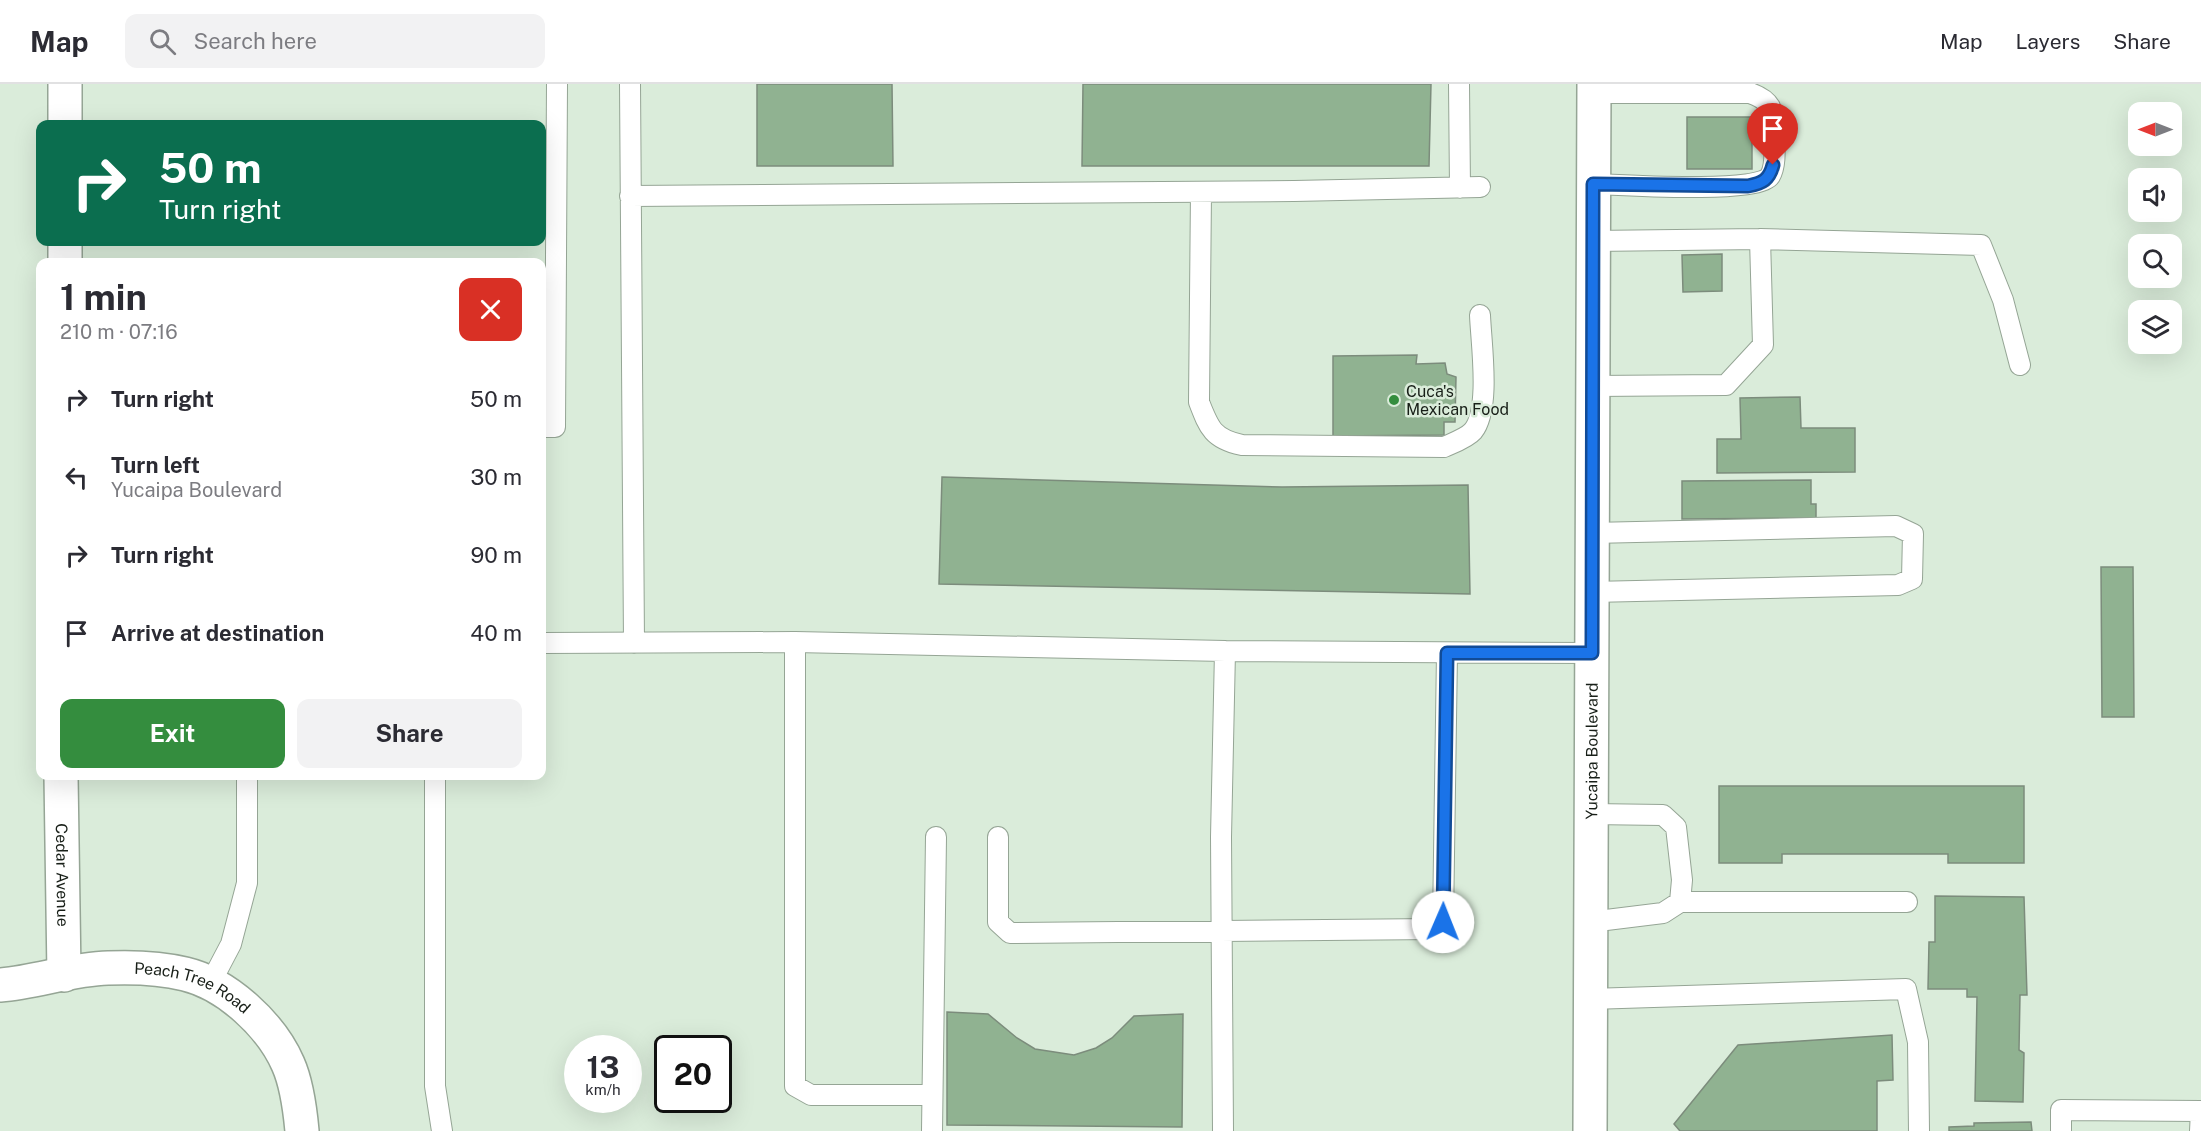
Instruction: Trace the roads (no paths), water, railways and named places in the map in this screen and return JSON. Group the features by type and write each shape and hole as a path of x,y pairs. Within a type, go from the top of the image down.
{"main road":[{"path":"65,84 65,120"},
{"name":"Yucaipa Boulevard","path":"1590,1131 1594,88"},
{"name":"Cedar Avenue","path":"61,780 64,975"},
{"name":"Peach Tree Road","path":"0,985 105,968 142,968 185,974 210,984 238,1001 268,1033 288,1064 300,1109 302,1131"}],"lane":[{"path":"546,427 555,427 556,84"},
{"path":"630,84 633,643"},
{"path":"1459,84 1460,188"},
{"path":"1593,184 1730,187 1762,183 1770,176 1773,165 1774,127 1773,109 1765,98 1750,93 1594,88"},
{"path":"630,196 1200,192 1480,187"},
{"path":"1200,192 1199,402 1207,425 1223,441 1242,445 1444,447 1455,442 1473,431 1483,406 1480,315"},
{"path":"1592,242 1760,239 1982,245 2003,300 2020,365"},
{"path":"1593,386 1726,385 1762,345 1760,239"},
{"path":"1592,533 1896,526 1913,534 1912,579 1898,585 1592,592"},
{"path":"546,642 795,642 1226,651 1592,653"},
{"path":"795,642 795,1086 811,1095 932,1095"},
{"path":"1223,1131 1222,931 1226,651"},
{"path":"998,837 998,922 1010,933 1436,929 1443,922 1447,653"},
{"path":"210,984 231,944 247,883 247,780"},
{"path":"435,780 435,1086 442,1131"},
{"path":"1591,814 1663,815 1676,826 1682,880 1680,902"},
{"path":"932,1131 936,837"},
{"path":"1590,922 1663,913 1680,902 1907,902"},
{"path":"1590,999 1906,989 1918,1042 1919,1131"},
{"path":"2061,1131 2061,1110 2201,1111 2200,1131"}],"place":[{"name":"Cuca's Mexican Food","path":"1394,400"}]}
